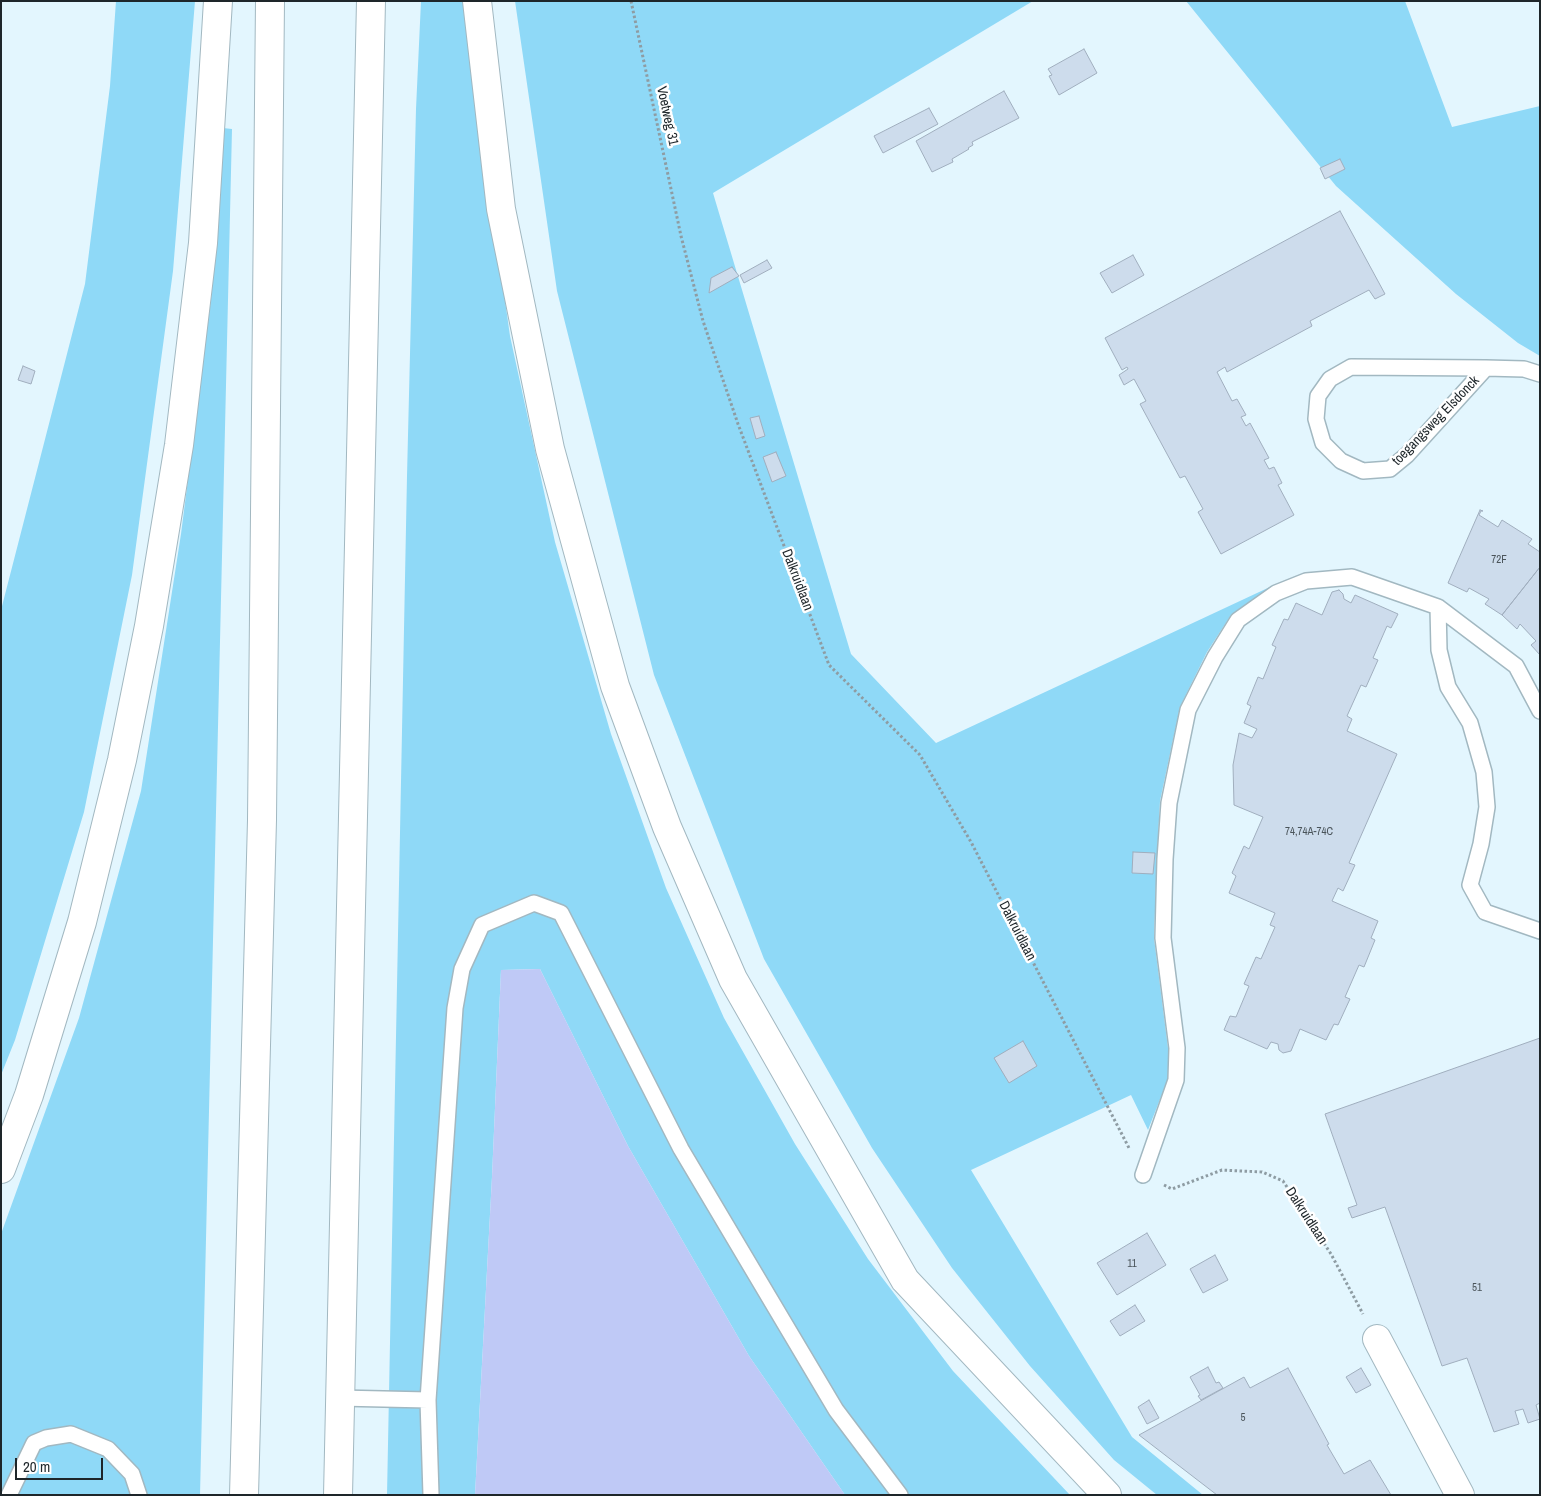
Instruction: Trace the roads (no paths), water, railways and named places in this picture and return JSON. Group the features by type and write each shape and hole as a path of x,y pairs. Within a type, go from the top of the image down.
{"main road":[{"path":"1,1169 29,1095 82,922 122,760 149,626 179,445 203,243 218,1"},
{"path":"244,1495 262,820 270,1"},
{"path":"338,1495 372,1"},
{"path":"477,1 501,209 550,448 615,686 666,827 733,979 905,1280 1104,1490"},
{"path":"1377,1338 1460,1495"}],"lane":[{"name":"toegangsweg Elsdonck","path":"1486,368 1407,455 1390,469 1362,471 1341,461 1322,443 1316,419 1318,396 1330,379 1351,367 1486,368 1524,369 1540,374"},
{"path":"1143,1175 1156,1133 1176,1080 1177,1048 1163,938 1169,802 1188,710 1215,657 1238,620 1276,593 1306,581 1352,576 1438,607 1516,666 1540,711"},
{"path":"1438,607 1439,650 1448,687 1470,723 1484,772 1487,806 1481,844 1470,885 1485,912 1540,931"},
{"path":"431,1495 428,1400 455,1008 462,969 482,925 534,903 561,913 680,1149 836,1410 900,1495"},
{"path":"339,1398 428,1400"},
{"path":"9,1495 34,1443 46,1438 71,1434 108,1448 132,1474 139,1495"}]}
